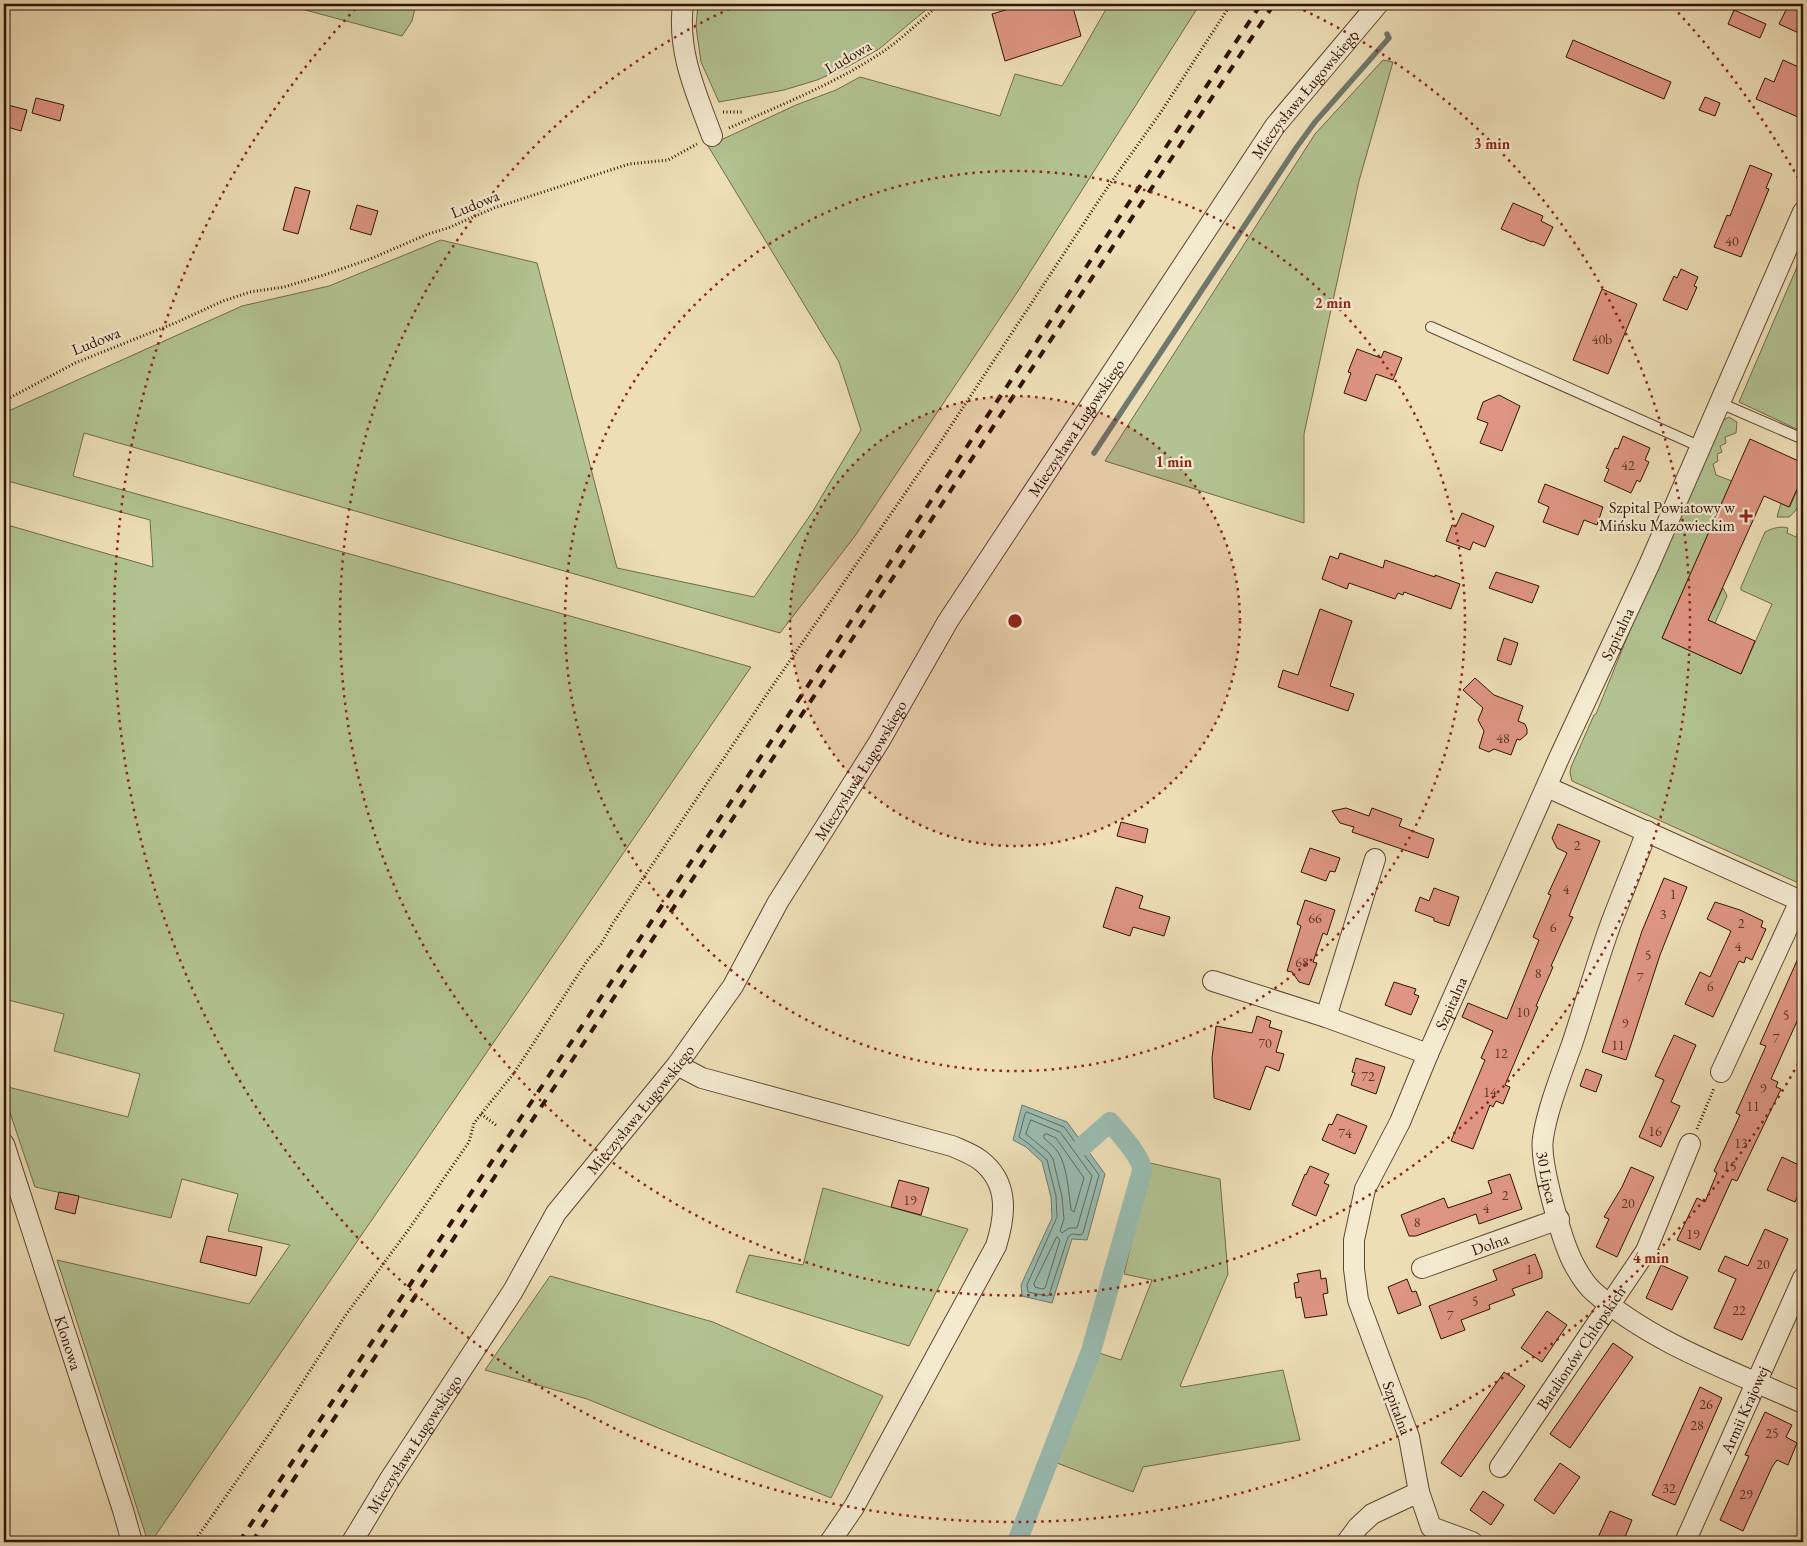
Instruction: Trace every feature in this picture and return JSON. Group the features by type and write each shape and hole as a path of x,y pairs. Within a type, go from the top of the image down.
{"street":[{"path":"683,4 682,35 684,58 712,136"},
{"name":"Mieczysława Ługowskiego","path":"352,1542 390,1479 513,1290 556,1213 677,1065 733,986 778,902 879,742 948,621 1275,126 1378,4"},
{"name":"Szpitalna","path":"1472,1542 1431,1526 1420,1492 1408,1437 1358,1300 1354,1269 1354,1240 1364,1189 1400,1122 1428,1054 1547,787 1649,565 1803,212"},
{"path":"1547,787 1802,902 1721,1072"},
{"name":"30 Lipca","path":"1647,831 1610,927 1544,1130 1542,1152 1558,1219 1575,1268 1593,1291 1610,1305 1664,1340 1803,1403"},
{"path":"1326,1017 1376,859"},
{"path":"1213,981 1326,1017 1428,1054"},
{"path":"677,1065 702,1078 952,1146 978,1159 994,1172 1001,1189 1004,1208 1002,1227 996,1246 854,1507 830,1542"},
{"name":"Klonowa","path":"4,1144 132,1542"},
{"name":"Batalionów Chłopskich","path":"1500,1467 1646,1251 1690,1144"},
{"name":"Dolna","path":"1422,1268 1558,1219"},
{"name":"Armii Krajowej","path":"1685,1542 1803,1278"},
{"path":"1347,1542 1358,1527 1372,1514 1420,1492"}],"lane":[{"path":"1431,327 1701,446"},
{"path":"1720,403 1803,439"}],"path":[{"name":"Ludowa","path":"4,401 75,363 175,323 223,301 250,292 284,287 324,276 494,208 629,164 668,160 712,136 839,79 884,52 940,4"},
{"path":"194,1542 270,1433 345,1316 409,1229 469,1142 474,1124 514,1073 587,960 601,944 613,922 767,694 941,441 1231,4"},
{"path":"1690,1144 1721,1072"},
{"path":"481,1114 496,1125"}],"green space":[{"path":"283,4 416,4 412,21 402,36"},
{"path":"698,4 933,4 879,49 847,67 817,80 784,90 719,102 701,62 696,27"},
{"path":"1109,4 1200,4 1018,291 855,536 780,633 84,433 73,476 751,667 151,1542 148,1542 57,1260 249,1304 290,1245 228,1231 238,1194 182,1179 171,1218 35,1187 4,1095 4,1086 128,1117 140,1074 54,1051 64,1014 4,999 4,524 153,567 150,520 4,480 4,413 242,306 329,286 441,240 537,263 617,568 754,597 813,511 861,430 839,362 708,146 796,105 836,90 860,77 1000,116 1015,74 1062,86"},
{"path":"1383,60 1393,62 1359,181 1304,434 1304,523 1105,461 1315,134"},
{"path":"1803,253 1803,432 1739,402"},
{"path":"1729,417 1737,422 1736,433 1725,437 1726,443 1720,446 1722,452 1717,454 1718,461 1713,464 1716,475 1732,481 1682,593 1714,608 1723,588 1727,596 1715,623 1676,606 1662,638 1741,674 1772,604 1741,590 1741,587 1765,532 1785,527 1788,528 1787,533 1796,537 1803,520 1803,885 1572,781 1570,773 1722,421"},
{"path":"1803,476 1802,494 1797,509 1789,517 1777,517 1781,503 1790,507"},
{"path":"1150,1163 1220,1179 1228,1274 1180,1386 1283,1370 1300,1440 1143,1467 1133,1492 1057,1463 1099,1353 1121,1360 1152,1280 1124,1274"},
{"path":"823,1188 968,1229 909,1346 736,1292 749,1255 803,1265"},
{"path":"550,1276 713,1322 883,1396 831,1498 587,1399 485,1370"}],"water":[{"path":"1022,1105 1067,1122 1105,1174 1087,1240 1072,1239 1052,1303 1022,1296 1021,1285 1052,1218 1051,1197 1042,1162 1026,1147 1013,1140"}],"building":[{"path":"1026,4 1072,4 1081,36 1005,61 992,14"},
{"path":"1789,4 1803,4 1803,35 1779,24"},
{"path":"1734,10 1766,24 1760,38 1728,24"},
{"path":"1573,40 1671,82 1664,99 1566,57"},
{"path":"1783,60 1803,69 1803,105 1798,117 1756,99 1765,78 1774,82"},
{"path":"1705,97 1720,103 1715,116 1699,110"},
{"path":"36,98 64,105 60,121 32,113"},
{"path":"4,104 27,110 21,131 4,126"},
{"path":"1750,165 1772,174 1766,188 1769,189 1741,257 1714,247 1727,215 1730,216"},
{"path":"295,187 310,191 298,234 283,230"},
{"path":"1513,203 1543,216 1541,221 1553,227 1544,246 1501,229"},
{"path":"357,205 378,211 371,235 350,229"},
{"path":"1681,269 1698,277 1694,286 1697,287 1687,310 1663,300 1674,276 1677,278"},
{"path":"1602,289 1637,304 1608,374 1573,360"},
{"path":"1357,349 1381,358 1384,351 1402,358 1393,380 1376,374 1366,401 1344,393 1351,373 1348,372"},
{"path":"1499,395 1520,406 1502,451 1480,443 1488,423 1477,419 1483,402"},
{"path":"1623,436 1650,448 1645,460 1649,462 1640,482 1637,480 1631,493 1604,481 1609,469 1606,468 1615,448 1618,449"},
{"path":"1750,439 1803,463 1803,476 1789,507 1764,496 1708,620 1755,641 1741,674 1662,638"},
{"path":"1545,484 1603,507 1597,525 1584,520 1578,535 1543,522 1549,507 1538,502"},
{"path":"1462,513 1494,526 1485,547 1473,542 1470,550 1446,541 1452,525 1456,526"},
{"path":"1340,553 1383,568 1385,560 1460,584 1451,609 1404,592 1403,595 1398,593 1395,599 1349,583 1347,589 1322,579 1330,556 1338,559"},
{"path":"1496,572 1539,586 1532,603 1489,588"},
{"path":"1320,609 1352,621 1330,686 1354,694 1348,711 1278,687 1283,670 1298,675"},
{"path":"1504,638 1518,643 1511,665 1497,660"},
{"path":"1475,678 1494,695 1523,706 1518,721 1525,724 1527,734 1520,740 1517,739 1511,755 1494,749 1489,752 1479,748 1484,731 1478,720 1483,708 1463,690"},
{"path":"1346,808 1369,816 1372,808 1402,819 1399,826 1434,839 1428,858 1352,832 1354,827 1340,823 1332,811"},
{"path":"1121,822 1148,829 1145,843 1117,836"},
{"path":"1558,824 1600,841 1569,916 1573,917 1551,966 1553,967 1536,1006 1538,1007 1505,1085 1510,1087 1503,1104 1496,1101 1493,1107 1490,1105 1473,1149 1451,1141 1485,1060 1481,1058 1493,1031 1462,1017 1468,1003 1507,1019 1539,940 1533,937 1551,895 1548,894 1567,853 1557,848 1552,838"},
{"path":"1310,848 1340,858 1335,872 1330,871 1326,881 1301,872"},
{"path":"1664,878 1687,887 1660,955 1626,1060 1602,1052 1642,931"},
{"path":"1116,887 1143,896 1139,908 1170,917 1164,936 1133,927 1130,936 1103,927"},
{"path":"1434,888 1459,897 1449,926 1415,911 1420,897 1429,901"},
{"path":"1305,900 1335,910 1327,935 1323,933 1313,962 1317,963 1309,985 1299,982 1292,972 1287,971 1301,926 1297,924"},
{"path":"1715,902 1740,910 1763,921 1761,927 1766,929 1752,960 1746,957 1744,963 1739,961 1713,1017 1685,1004 1700,972 1710,977 1731,931 1707,919"},
{"path":"1803,947 1803,1008 1771,1079 1778,1082 1776,1087 1781,1089 1737,1181 1732,1179 1700,1250 1677,1240 1697,1198 1705,1202 1717,1173 1714,1171 1740,1115 1736,1113 1766,1046 1760,1044"},
{"path":"1394,982 1416,989 1414,994 1419,996 1411,1015 1385,1005"},
{"path":"1257,1016 1271,1021 1269,1027 1282,1031 1276,1052 1284,1054 1279,1071 1266,1066 1250,1110 1214,1098 1212,1058 1216,1026 1252,1033"},
{"path":"1674,1035 1696,1045 1671,1102 1680,1106 1661,1147 1639,1137 1664,1080 1655,1076"},
{"path":"1356,1058 1385,1067 1376,1094 1351,1085 1355,1073 1352,1072"},
{"path":"1586,1069 1602,1075 1596,1092 1580,1086"},
{"path":"1337,1114 1367,1126 1355,1154 1322,1140 1329,1124 1332,1125"},
{"path":"1782,1157 1803,1167 1803,1184 1795,1202 1767,1190"},
{"path":"1310,1166 1329,1174 1324,1183 1329,1185 1316,1216 1292,1205"},
{"path":"1631,1167 1654,1177 1617,1257 1596,1247 1609,1219 1604,1217 1622,1187"},
{"path":"1510,1174 1522,1209 1479,1224 1476,1214 1416,1236 1409,1236 1401,1215 1444,1198 1448,1208 1492,1193 1488,1181"},
{"path":"899,1180 929,1188 921,1215 891,1207"},
{"path":"59,1192 79,1196 75,1214 55,1209"},
{"path":"1765,1229 1788,1239 1742,1340 1714,1328 1736,1279 1718,1271 1725,1256 1748,1266"},
{"path":"207,1236 262,1247 256,1276 200,1262"},
{"path":"1535,1254 1542,1272 1542,1278 1512,1289 1515,1295 1489,1305 1490,1309 1461,1320 1465,1330 1441,1339 1429,1306 1497,1280 1493,1270"},
{"path":"1661,1265 1688,1277 1672,1310 1646,1298"},
{"path":"1320,1270 1321,1279 1326,1278 1328,1293 1323,1294 1327,1315 1305,1318 1301,1297 1296,1298 1294,1283 1299,1282 1297,1274"},
{"path":"1407,1279 1412,1292 1416,1291 1421,1305 1398,1314 1388,1287"},
{"path":"1547,1311 1567,1325 1542,1362 1521,1348"},
{"path":"1613,1343 1633,1357 1570,1448 1550,1434"},
{"path":"1504,1372 1525,1386 1461,1477 1441,1463"},
{"path":"1700,1387 1722,1398 1675,1505 1652,1495"},
{"path":"1765,1412 1792,1425 1786,1437 1797,1443 1788,1465 1777,1460 1772,1467 1743,1531 1720,1520 1749,1456 1745,1455"},
{"path":"1560,1463 1580,1477 1554,1514 1534,1500"},
{"path":"1483,1491 1504,1505 1491,1525 1470,1510"},
{"path":"1610,1511 1632,1520 1623,1542 1596,1542"}],"waterway":[{"path":"1094,453 1296,148 1315,122 1389,38 1387,34"},
{"path":"1017,1542 1091,1351 1142,1171 1139,1159 1110,1122 1084,1145"}],"railway":[{"path":"239,1542 1261,4"},
{"path":"252,1542 1274,4"}],"place":[{"name":"Szpital Powiatowy w Mińsku Mazowieckim","path":"1746,516"}]}
